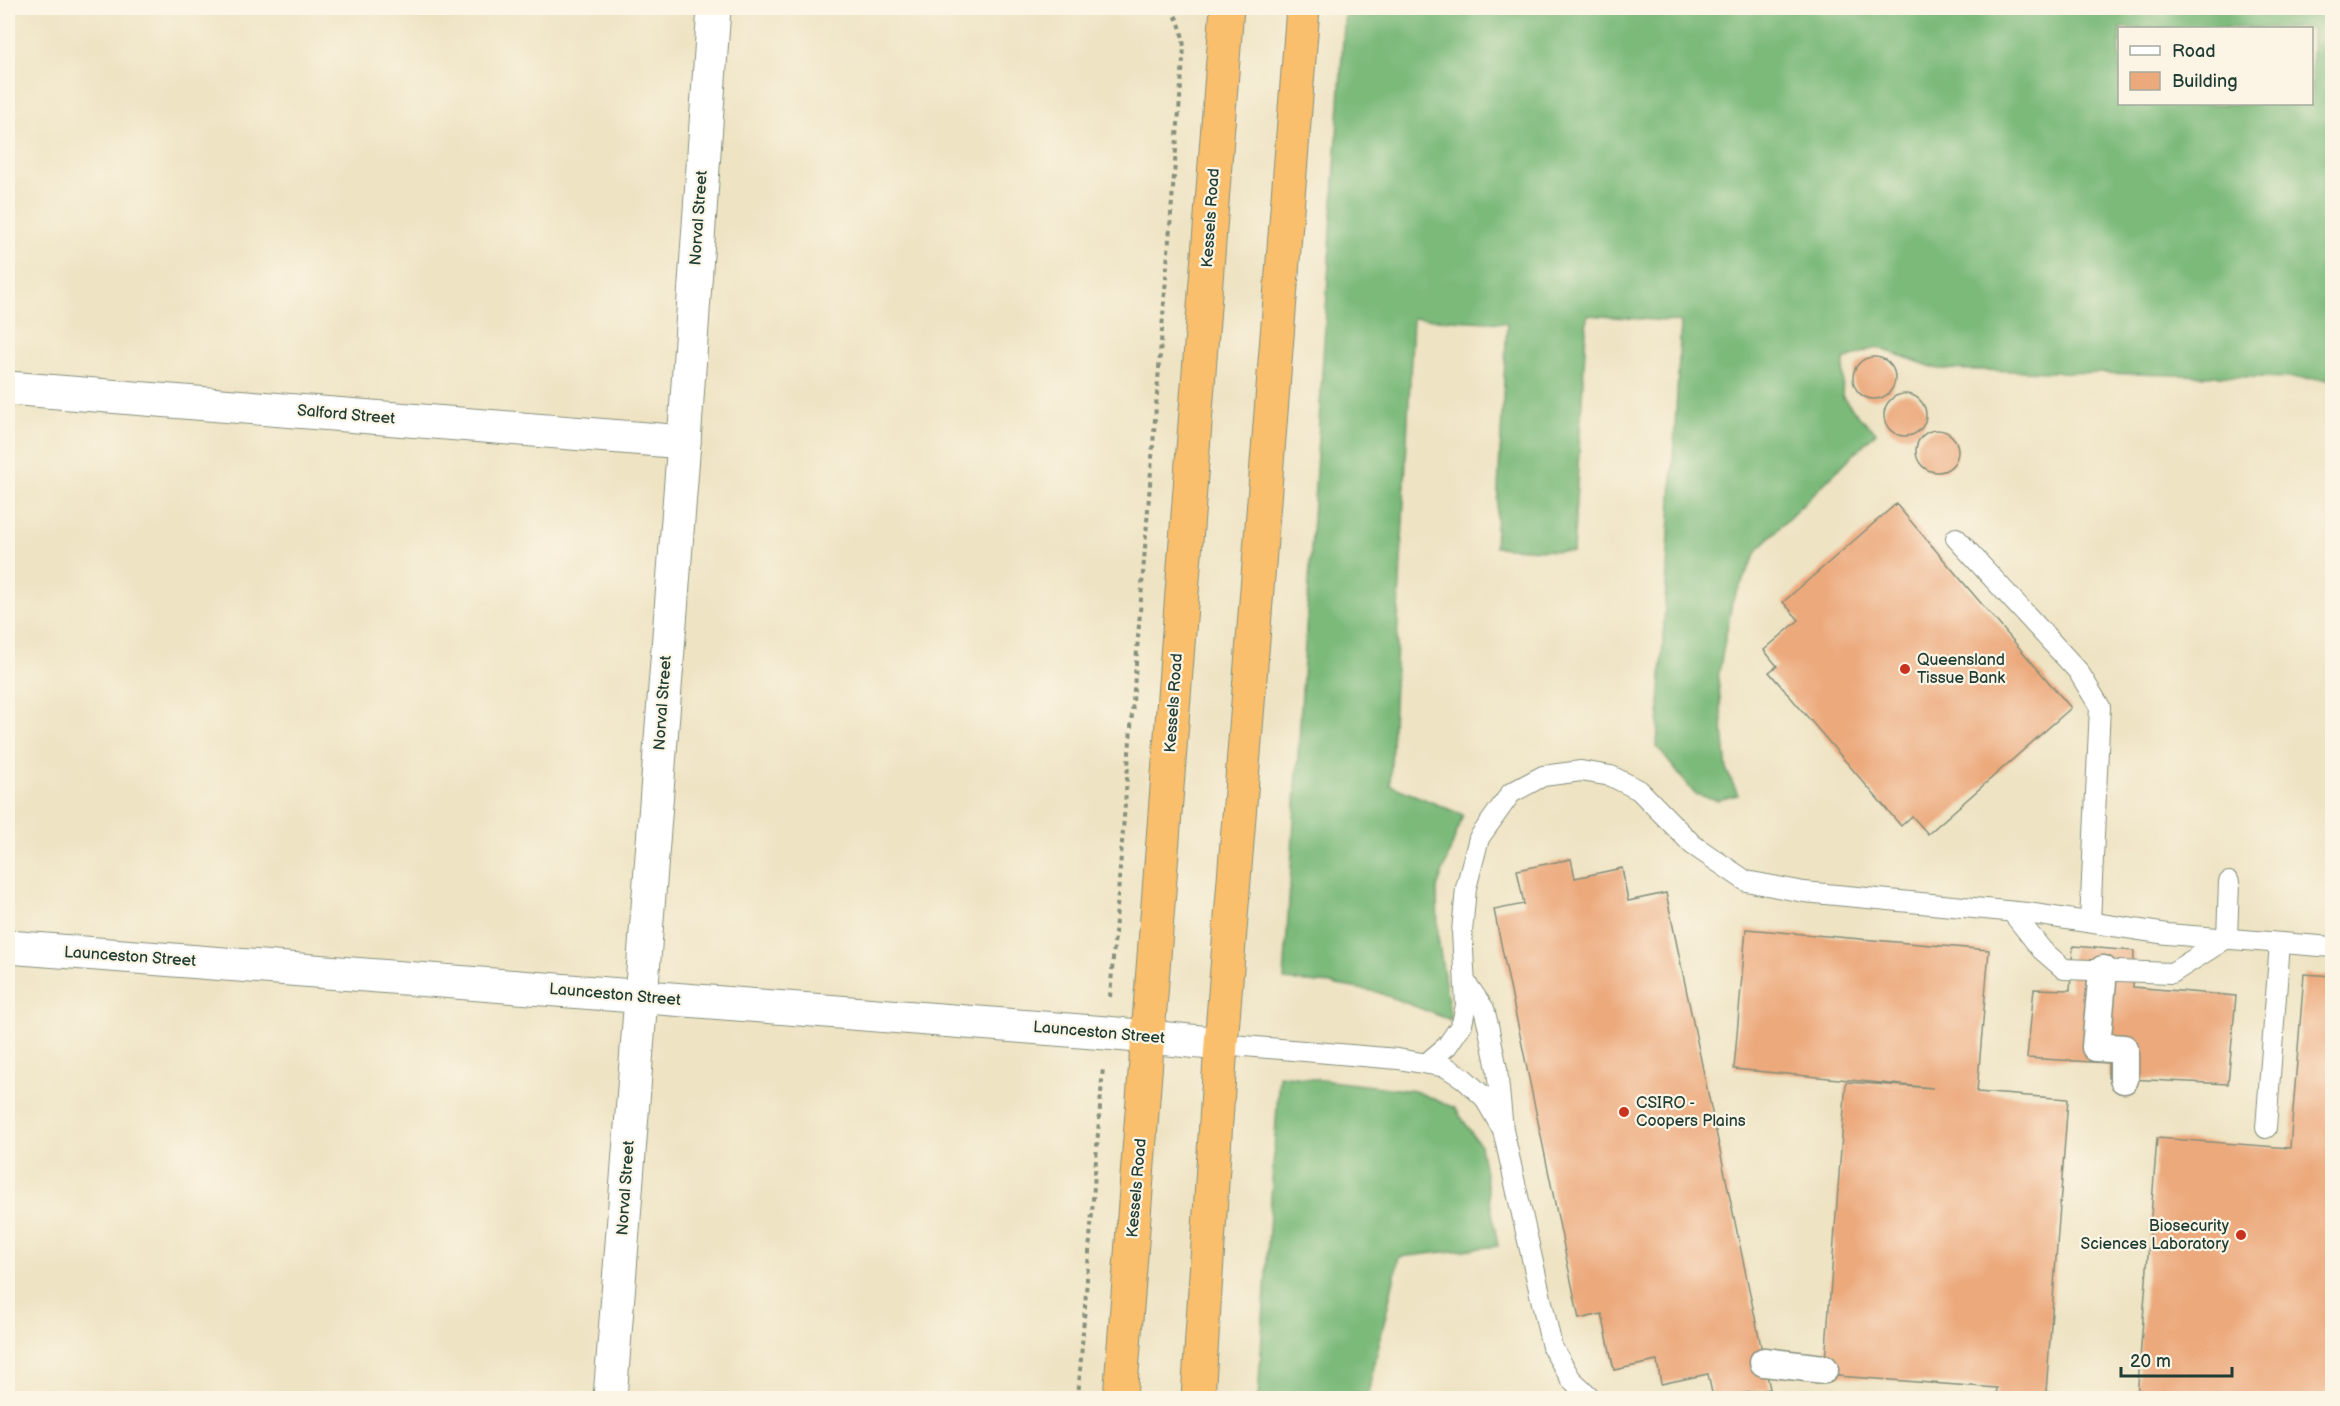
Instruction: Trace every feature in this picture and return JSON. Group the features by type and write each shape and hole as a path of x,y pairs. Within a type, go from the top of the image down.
{"highway":[{"name":"Kessels Road","path":"1120,1398 1227,8"},
{"path":"1198,1398 1221,1044 1303,8"}],"street":[{"name":"Norval Street","path":"610,1398 684,442 714,8"},
{"name":"Salford Street","path":"8,388 684,442"},
{"name":"Launceston Street","path":"8,947 1221,1044"},
{"path":"2103,970 2096,1047 2124,1049 2124,1079"},
{"path":"1764,1362 1824,1369"}],"lane":[{"path":"1956,538 2078,671 2100,706 2090,922"},
{"path":"1427,1063 1447,1046 1462,1024 1466,1005 1462,932 1466,888 1479,838 1511,793 1543,776 1571,772 1581,771 1611,776 1639,790 1693,845 1746,881 1804,892 2012,912 2168,934 2332,947"},
{"path":"2227,938 2229,882"},
{"path":"2012,912 2042,950 2064,969 2172,973 2227,938"},
{"path":"2266,1128 2280,943"},
{"path":"1466,983 1484,1009 1497,1069 1503,1130 1552,1347 1570,1379 1591,1398"},
{"path":"1221,1044 1427,1063 1446,1067 1484,1097 1503,1130"}],"path":[{"path":"1110,999 1184,47 1181,27 1175,14 1169,8"},
{"path":"1078,1398 1103,1067"}],"green space":[{"path":"1345,8 2332,8 2332,379 1938,369 1876,347 1844,360 1842,396 1858,416 1876,432 1759,548 1732,602 1718,678 1727,771 1738,795 1718,800 1695,794 1657,747 1681,322 1587,315 1573,552 1495,547 1507,323 1413,318 1390,785 1463,815 1437,888 1438,938 1451,1020 1377,992 1331,984 1284,980"},
{"path":"1279,1075 1415,1091 1455,1108 1480,1145 1498,1246 1399,1257 1367,1398 1258,1398"}],"building":[{"path":"1874,357 1882,358 1889,363 1894,370 1894,386 1889,393 1882,398 1874,399 1866,398 1859,393 1854,386 1853,378 1854,370 1859,363 1866,358"},
{"path":"1905,394 1913,395 1920,400 1925,407 1925,423 1920,430 1913,435 1905,436 1897,435 1890,430 1885,423 1884,415 1885,407 1890,400 1897,395"},
{"path":"1937,430 1945,431 1952,436 1957,443 1957,459 1952,466 1945,471 1937,472 1929,471 1922,466 1917,459 1916,451 1917,443 1922,436 1929,431"},
{"name":"Queensland Tissue Bank","path":"1896,504 2071,708 1928,834 1912,816 1901,826 1769,672 1777,666 1764,650 1799,620 1783,602"},
{"name":"CSIRO - Coopers Plains","path":"1571,859 1575,878 1622,868 1628,901 1666,893 1770,1389 1713,1398 1708,1374 1661,1384 1657,1361 1614,1370 1602,1314 1579,1319 1494,910 1524,904 1517,870"},
{"path":"1746,929 1989,950 1977,1092 2068,1099 2046,1392 2106,1398 1996,1398 1997,1388 1824,1375 1846,1082 1933,1088 1734,1069"},
{"path":"2073,946 2134,951 2133,987 2236,996 2228,1084 2108,1078 2108,1063 2027,1058 2034,989 2070,990"},
{"name":"Biosecurity Sciences Laboratory","path":"2304,974 2332,976 2332,1398 2137,1398 2157,1138 2290,1148"}],"place":[{"name":"Queensland Tissue Bank","path":"1905,669"},
{"name":"CSIRO - Coopers Plains","path":"1624,1112"},
{"name":"Biosecurity Sciences Laboratory","path":"2241,1235"}]}
